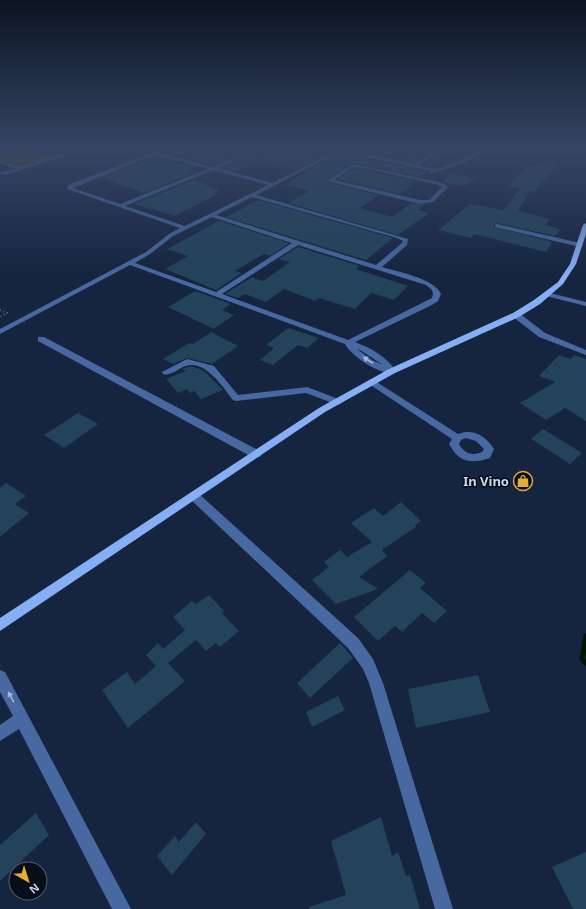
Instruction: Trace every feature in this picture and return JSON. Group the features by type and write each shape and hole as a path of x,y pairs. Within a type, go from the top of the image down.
{"main road":[{"path":"0,625 256,454 338,402 392,371 516,315 549,294 561,283 573,264 582,244 586,225"}],"street":[{"path":"77,191 186,228"},
{"path":"119,206 156,191"},
{"path":"0,332 148,253 172,235 258,191"},
{"path":"375,191 420,202 431,201 441,191"},
{"path":"251,195 406,240 405,244 377,268"},
{"path":"211,215 428,284 435,289 437,294 435,299 348,343"},
{"path":"497,226 582,244"},
{"path":"217,294 298,242"},
{"path":"130,263 348,343 355,352 379,368 392,371"},
{"path":"549,294 586,304"},
{"path":"516,315 547,337 586,353"},
{"path":"41,339 256,454"},
{"path":"166,372 187,362 211,368 236,398 307,390 338,402"},
{"path":"372,382 457,438"},
{"path":"194,496 353,643 368,664 376,683 444,909"},
{"path":"0,677 122,909"},
{"path":"0,734 22,718"}],"path":[{"path":"0,310 7,313 0,317"}],"building":[{"path":"165,191 217,191 214,193 218,194 175,216 134,204"},
{"path":"309,191 364,191 379,195 360,208 393,217 411,203 424,205 418,210 429,213 398,235 288,203"},
{"path":"389,191 403,191 400,194"},
{"path":"518,191 530,191 518,211 549,219 546,225 560,229 556,236 497,223 494,224 494,227 552,242 546,252 474,234 471,238 438,230 470,204 504,210"},
{"path":"258,200 393,238 366,260 226,217"},
{"path":"219,221 289,243 270,256 264,254 235,271 242,273 216,290 165,269 188,256 167,249"},
{"path":"298,247 360,266 356,269 408,286 394,300 371,293 355,309 319,298 315,301 284,289 266,302 245,294 238,298 225,294 252,277 263,281 290,262 279,259"},
{"path":"195,291 231,304 222,310 234,315 214,329 168,307"},
{"path":"288,328 319,338 307,348 298,345 273,365 260,360 274,348 266,345"},
{"path":"211,332 238,346 212,364 187,358 173,364 163,359 189,343 193,344"},
{"path":"559,355 571,359 574,355 586,359 586,421 565,408 546,420 520,403 555,382 539,376"},
{"path":"191,366 204,371 223,390 201,399 194,391 190,393 187,389 178,393 166,379 186,371 182,369"},
{"path":"78,413 98,424 64,448 44,435"},
{"path":"543,429 582,453 570,464 531,439"},
{"path":"6,483 26,496 15,504 29,513 0,537 0,488"},
{"path":"401,502 421,521 415,525 416,527 382,550 387,556 359,577 378,589 336,604 312,580 329,567 324,562 340,550 347,557 372,542 351,523 374,508 383,516"},
{"path":"410,570 426,583 420,588 447,611 434,623 422,613 402,632 395,626 378,641 354,617"},
{"path":"209,595 224,611 222,613 239,631 220,647 216,643 206,651 196,640 168,663 185,681 128,728 102,690 127,672 135,684 156,666 146,655 158,643 163,649 185,630 173,617 192,601 196,604"},
{"path":"340,643 353,658 310,698 297,683"},
{"path":"478,675 490,712 416,728 408,689"},
{"path":"338,696 345,710 312,727 306,712"},
{"path":"36,813 49,835 21,861 8,861 8,873 0,881 0,845"},
{"path":"381,817 392,856 398,852 406,876 410,875 420,909 309,909 309,907 346,895 331,841"},
{"path":"196,822 206,834 172,875 157,856 175,836 179,842"},
{"path":"586,852 586,909 573,909 552,867"}],"waterway":[{"path":"586,636 582,659 586,663"}],"place":[{"name":"In Vino","path":"523,481"}]}
